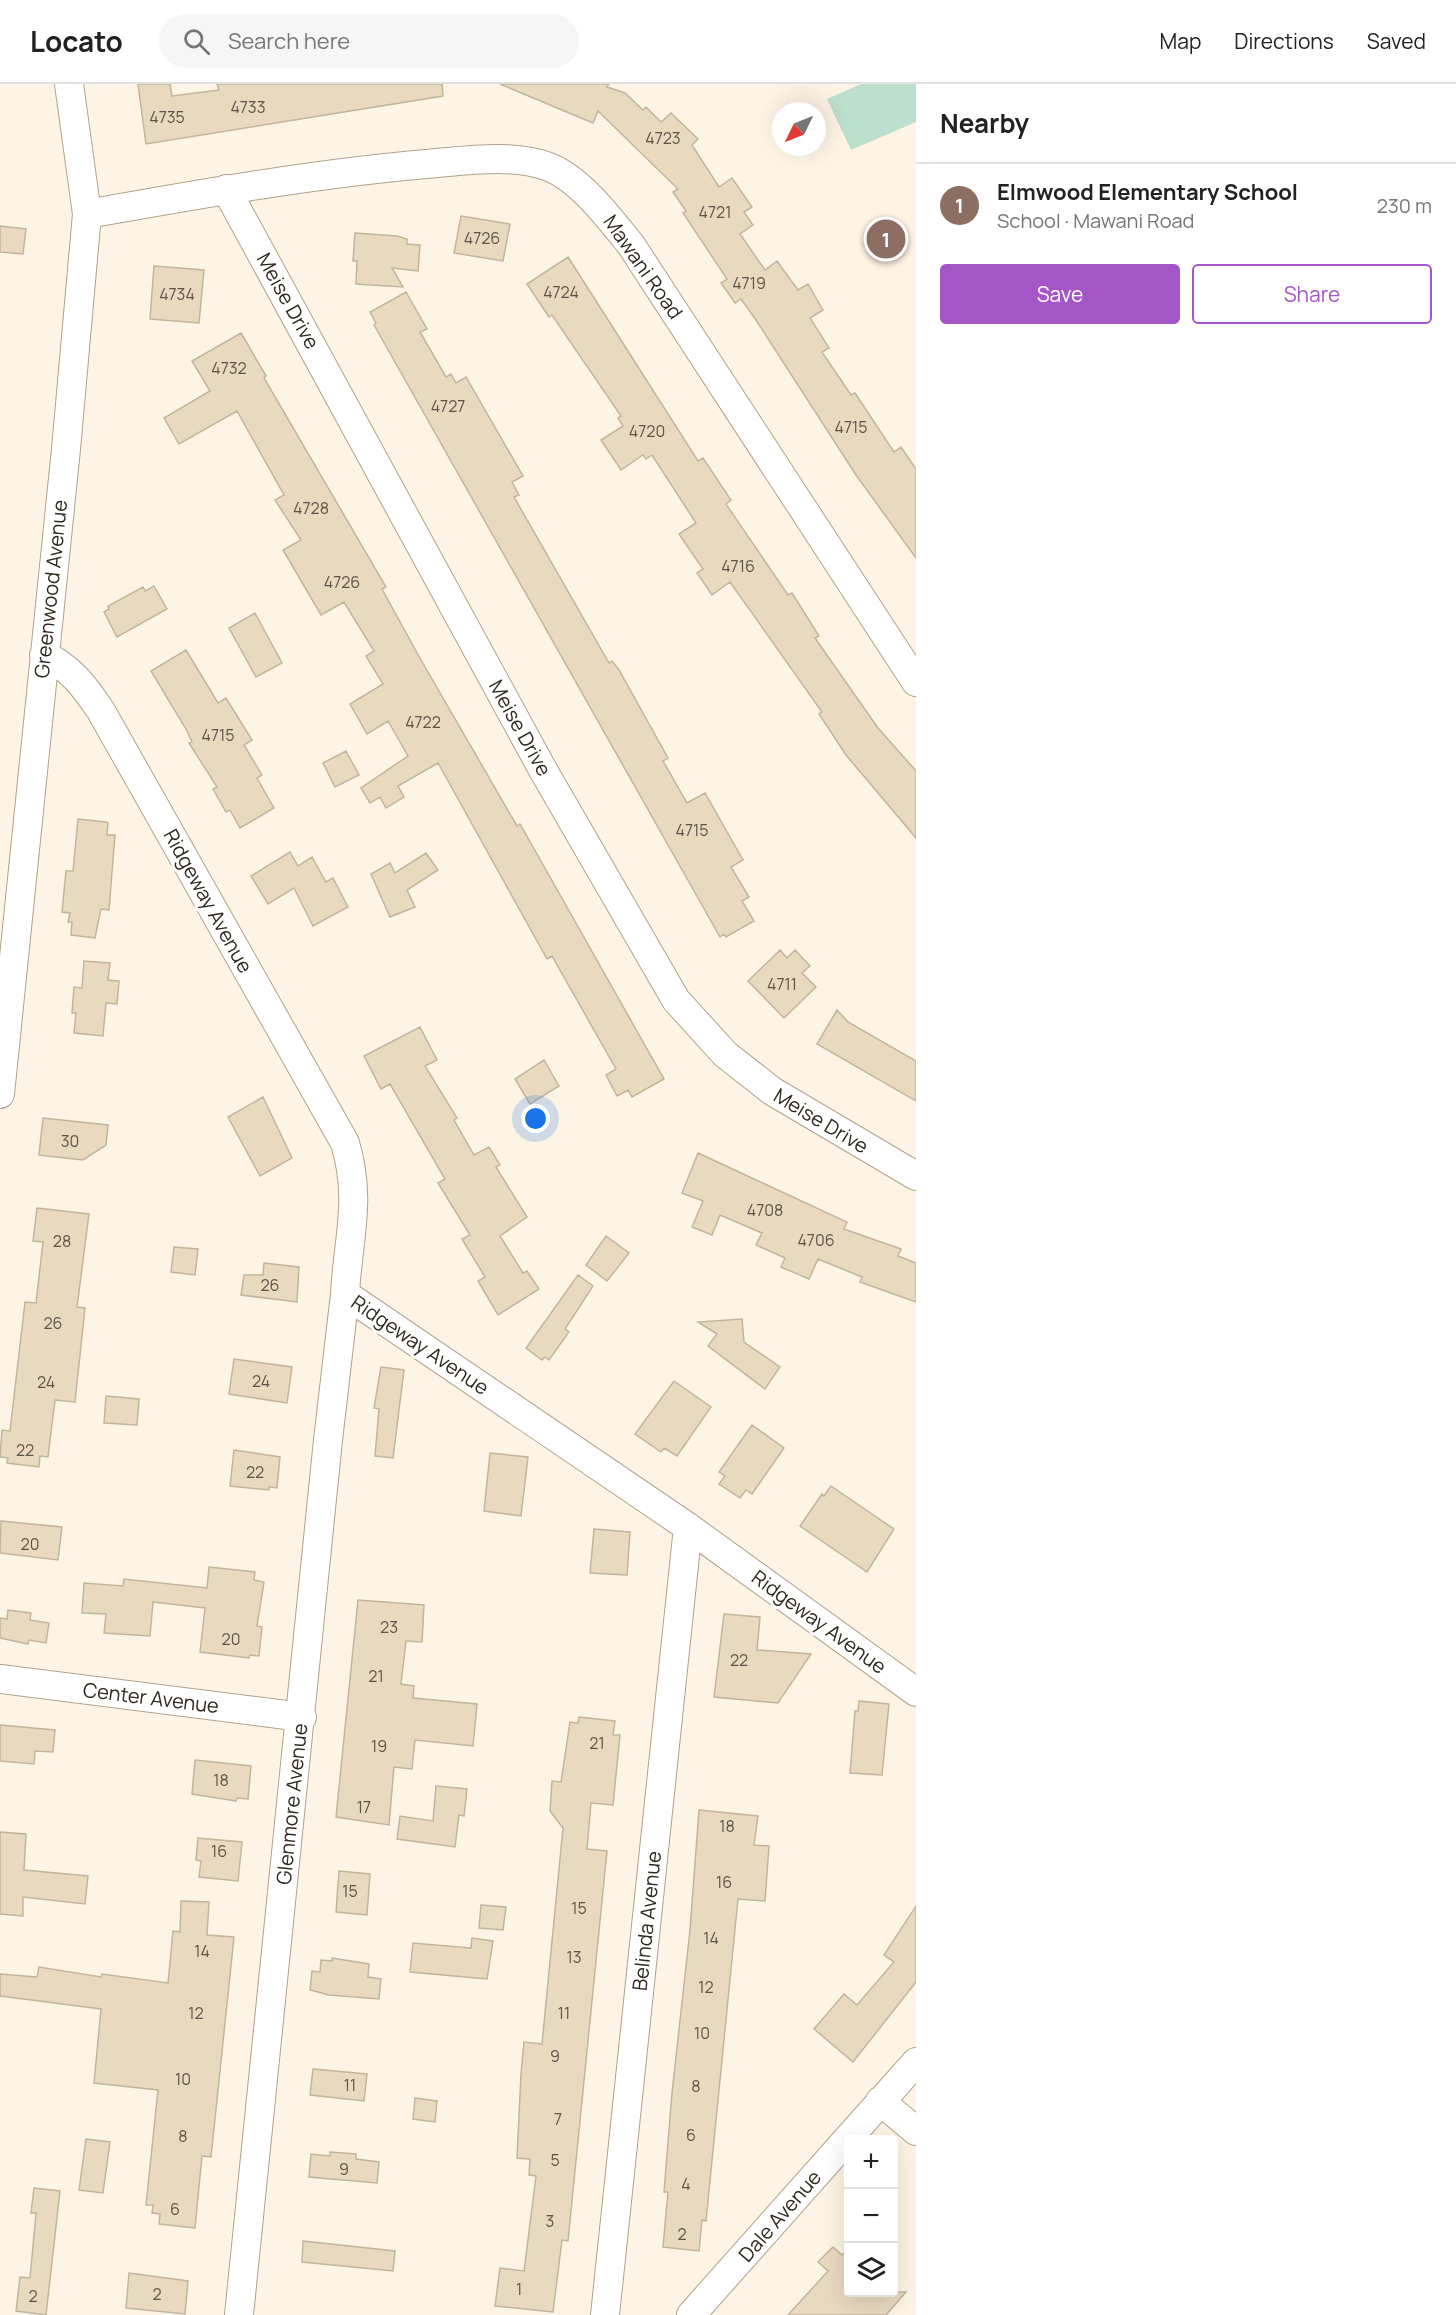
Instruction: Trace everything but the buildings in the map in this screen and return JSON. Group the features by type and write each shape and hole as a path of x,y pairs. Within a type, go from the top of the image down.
{"street":[{"name":"Greenwood Avenue","path":"0,1094 68,437 87,214 69,84"},
{"name":"Mawani Road","path":"87,214 226,189 358,170 461,161 519,161 550,167 602,209 631,245 916,682"},
{"name":"Meise Drive","path":"226,189 543,770 676,1000 725,1054 772,1091 916,1176"},
{"name":"Ridgeway Avenue","path":"44,655 69,669 81,681 101,711 345,1143 352,1166 355,1209 345,1294 688,1527 916,1692"},
{"name":"Glenmore Avenue","path":"239,2315 265,2042 302,1717 328,1440 345,1294"},
{"name":"Belinda Avenue","path":"605,2315 688,1527"},
{"name":"Center Avenue","path":"0,1679 302,1717"},
{"name":"Dale Avenue","path":"691,2315 916,2062"},
{"path":"880,2101 916,2131"}],"green space":[{"path":"861,84 916,84 916,122 851,150 827,99"}],"place":[{"name":"Elmwood Elementary School","path":"886,239"}]}
